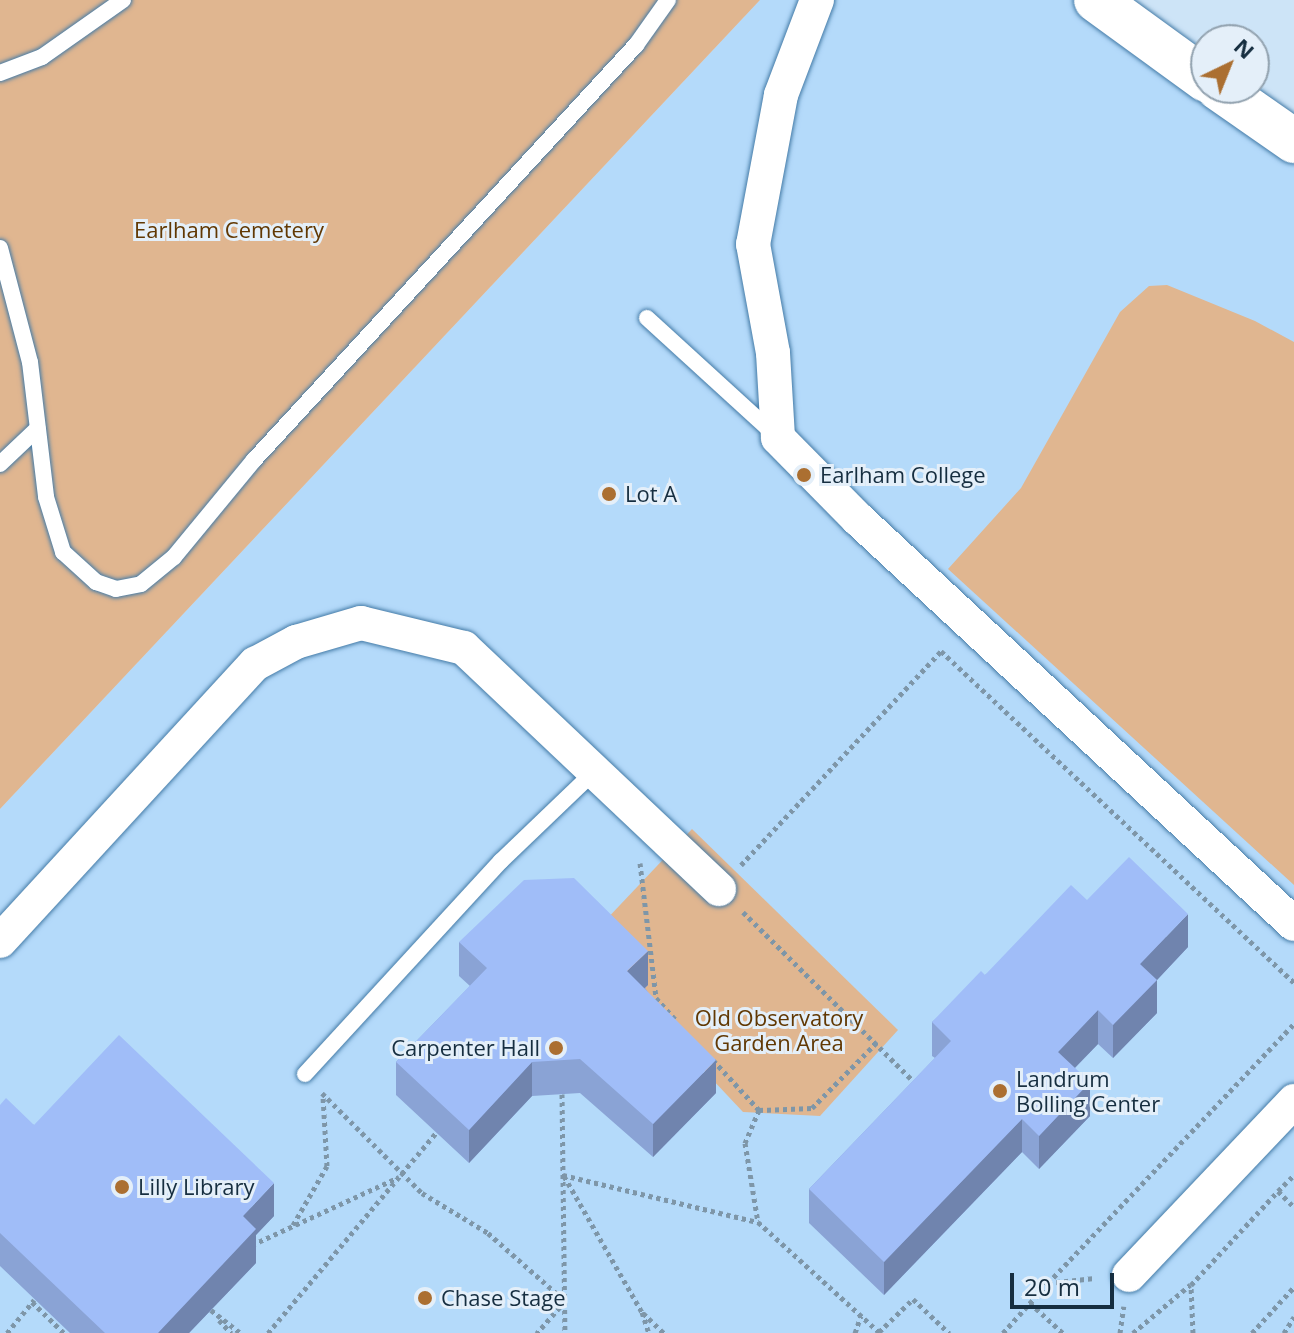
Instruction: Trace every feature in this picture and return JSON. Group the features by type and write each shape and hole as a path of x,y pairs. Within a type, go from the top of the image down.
{"main road":[{"path":"1096,0 1190,68"},
{"path":"1242,104 1293,139"}],"street":[{"path":"817,0 781,95 753,244 773,353 778,438 858,519 1294,924"},
{"path":"0,941 255,664 296,642 361,623 464,648 719,889"},
{"path":"1129,1275 1294,1101"}],"lane":[{"path":"0,73 42,57 123,0"},
{"path":"0,248 30,362 46,497 63,552 96,582 116,589 141,584 174,557 254,460 636,45 668,0"},
{"path":"647,318 778,438"},
{"path":"0,464 38,428"},
{"path":"305,1074 501,861 595,771"}],"path":[{"path":"918,1087 877,1042 719,889 941,651 1294,982"},
{"path":"633,807 656,998 687,1031"},
{"path":"1003,1333 1294,1024"},
{"path":"707,1054 759,1110 812,1108 877,1042"},
{"path":"305,1074 422,1193 488,1233 565,1301"},
{"path":"293,1226 327,1166 323,1094"},
{"path":"562,1094 565,1333"},
{"path":"758,1222 745,1143 759,1110"},
{"path":"268,1333 436,1133"},
{"path":"243,1249 403,1175"},
{"path":"563,1175 758,1222 879,1332 913,1299 949,1333"},
{"path":"563,1175 642,1312 649,1333"},
{"path":"1133,1333 1191,1285 1294,1175"},
{"path":"1278,1191 1294,1207"},
{"path":"1048,1283 1129,1275"},
{"path":"1191,1285 1193,1333"},
{"path":"1252,1333 1294,1287"},
{"path":"7,1333 33,1301 64,1333"},
{"path":"537,1333 565,1301"},
{"path":"1030,1303 1063,1333"},
{"path":"231,1333 211,1310 240,1333"},
{"path":"642,1312 664,1333"},
{"path":"855,1333 861,1316"},
{"path":"1284,1333 1294,1317"}],"shaded area":[{"name":"Earlham College","path":"760,0 1096,0 1190,67 1190,104 1242,104 1294,141 1294,1333 0,1333 0,809"}],"green space":[{"name":"Earlham Cemetery","path":"0,0 760,0 0,809"},
{"path":"1167,285 1255,321 1294,342 1294,885 948,569 1021,488 1120,312 1149,286"},
{"name":"Old Observatory Garden Area","path":"692,829 898,1030 820,1116 743,1112 584,943"}],"building":[{"name":"Landrum Bolling Center","path":"1129,857 1188,914 1140,964 1157,980 1113,1025 1098,1010 1058,1052 1090,1082 1039,1136 1022,1119 884,1262 809,1189 951,1041 932,1022 981,971 985,975 1071,885 1087,900"},
{"name":"Carpenter Hall","path":"574,878 648,951 627,971 716,1060 653,1124 580,1059 532,1062 469,1130 396,1062 487,968 459,942 524,880"},
{"name":"Lilly Library","path":"119,1035 274,1183 243,1216 256,1229 158,1333 105,1333 0,1233 0,1105 6,1098 34,1125"}],"place":[{"name":"Earlham College","path":"804,475"},
{"name":"Lot A","path":"609,494"},
{"name":"Carpenter Hall","path":"556,1048"},
{"name":"Landrum Bolling Center","path":"1000,1091"},
{"name":"Lilly Library","path":"122,1187"},
{"name":"Chase Stage","path":"425,1298"}]}
